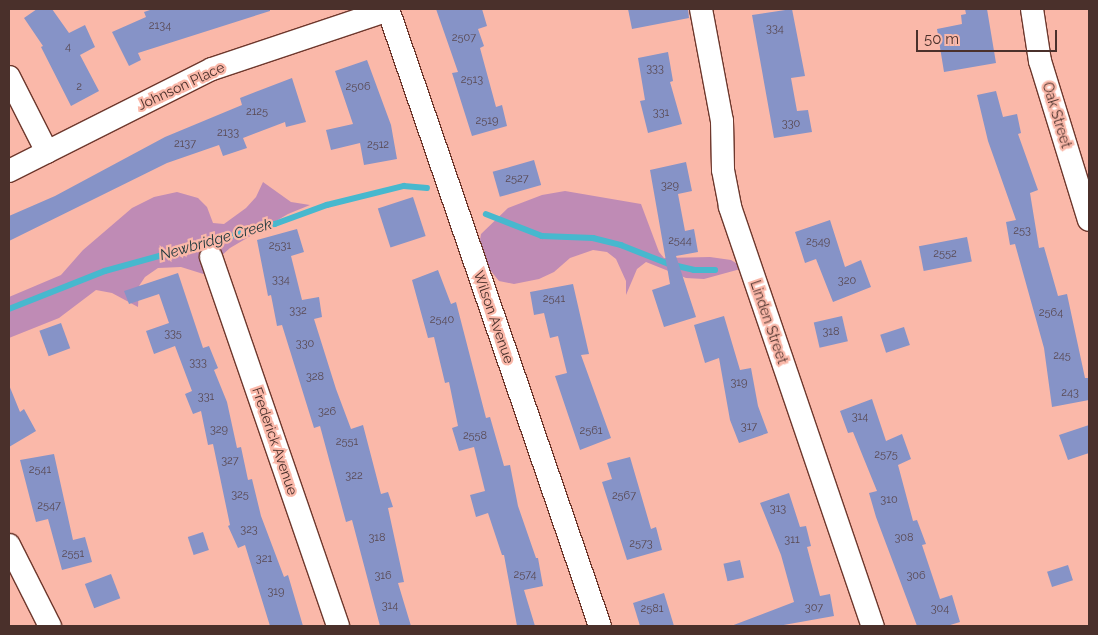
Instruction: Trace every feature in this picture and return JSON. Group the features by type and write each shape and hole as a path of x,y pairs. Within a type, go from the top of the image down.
{"street":[{"name":"Johnson Place","path":"9,171 212,69 388,9"},
{"name":"Wilson Avenue","path":"388,9 600,626"},
{"name":"Linden Street","path":"701,9 722,121 723,170 730,207 873,626"},
{"name":"Oak Street","path":"1032,9 1040,61 1089,220"},
{"path":"9,77 46,152"},
{"name":"Frederick Avenue","path":"212,257 338,626"},
{"path":"11,553 50,626"}],"shaded area":[{"path":"263,182 291,202 310,205 288,214 230,248 220,257 213,277 181,267 158,268 145,277 139,286 138,307 112,293 96,290 59,318 9,338 9,297 61,275 83,250 132,208 154,197 177,192 198,198 207,207 213,223 224,224 246,208 256,197"},
{"path":"565,191 641,204 659,252 664,258 710,257 731,260 744,268 704,279 686,278 646,262 637,269 626,295 626,281 616,259 607,252 593,250 570,258 554,272 539,279 514,284 499,281 486,265 479,246 481,234 508,208 542,195"}],"building":[{"path":"37,9 52,9 69,33 85,25 95,47 80,55 99,91 71,106 41,47 43,46 24,18"},
{"path":"153,9 270,9 270,11 138,53 141,60 129,66 112,32 146,17 144,12"},
{"path":"436,9 482,9 487,26 478,29 484,46 480,48 496,107 502,105 507,126 472,136 452,73 458,72"},
{"path":"628,9 688,9 689,18 632,29"},
{"path":"792,9 805,76 791,78 797,111 808,110 812,132 774,138 752,15"},
{"path":"965,9 987,9 996,63 944,72 937,29 962,24 961,15 966,14"},
{"path":"668,52 673,81 670,82 682,124 648,133 640,101 645,100 638,58"},
{"path":"367,60 391,125 397,159 364,165 360,143 331,150 326,130 353,124 335,71"},
{"path":"292,78 306,122 286,127 285,122 243,138 247,148 223,156 219,145 167,163 9,241 9,216 55,196 165,137 242,105 240,98"},
{"path":"996,91 1003,117 1017,114 1021,133 1018,134 1038,190 1030,193 1039,248 1044,247 1058,296 1067,294 1085,378 1089,378 1089,400 1052,407 1044,348 1015,244 1010,245 1006,222 1016,220 988,141 977,95"},
{"path":"534,160 541,185 500,197 493,172"},
{"path":"686,162 692,191 678,194 685,231 694,229 698,252 676,256 696,317 664,327 652,290 670,284 650,170"},
{"path":"413,197 426,236 390,247 378,208"},
{"path":"830,220 845,267 861,260 871,287 833,302 816,259 805,263 795,232"},
{"path":"297,229 304,252 291,256 302,300 319,297 322,317 314,319 336,389 351,429 363,425 381,494 388,492 393,507 388,508 404,582 398,583 411,626 380,626 352,520 346,522 320,426 314,428 282,325 277,326 271,295 268,296 257,240"},
{"path":"967,237 972,262 924,271 919,246"},
{"path":"438,270 451,304 456,302 486,418 490,417 504,466 510,465 518,506 536,558 538,558 543,586 524,590 535,626 517,626 504,555 502,555 488,513 476,517 470,495 485,491 474,447 459,451 452,428 458,426 449,382 445,383 434,337 428,338 412,280"},
{"path":"178,273 203,348 209,346 218,368 214,370 227,402 237,448 241,447 248,480 252,479 261,516 284,577 288,575 303,626 270,626 245,545 238,548 228,526 230,525 213,444 208,445 201,411 193,414 185,394 192,391 175,346 154,354 146,331 169,323 159,294 129,304 124,291"},
{"path":"573,284 589,354 581,355 611,438 580,450 555,376 567,373 558,336 550,338 544,313 534,315 530,292"},
{"path":"724,316 740,370 751,368 758,406 768,433 739,443 730,420 719,358 705,363 694,325"},
{"path":"842,316 848,341 820,348 814,323"},
{"path":"61,323 70,348 49,356 39,331"},
{"path":"904,327 910,345 886,353 880,335"},
{"path":"9,385 20,412 24,409 36,431 9,447"},
{"path":"872,399 886,441 902,434 911,459 898,465 913,521 917,520 926,544 922,545 940,599 952,595 960,622 947,626 917,626 876,517 869,493 877,491 853,432 848,433 840,411"},
{"path":"1089,425 1089,453 1068,460 1059,435"},
{"path":"54,454 73,540 85,537 92,562 62,570 48,519 36,522 20,460"},
{"path":"630,457 651,529 656,527 662,550 627,560 602,482 612,479 607,463"},
{"path":"789,493 800,527 806,526 811,546 807,547 820,596 830,594 834,616 778,626 731,626 794,602 781,555 760,503"},
{"path":"203,532 209,550 194,555 188,537"},
{"path":"740,560 744,578 727,581 723,564"},
{"path":"1068,565 1073,580 1052,587 1047,572"},
{"path":"111,574 120,598 94,608 85,584"},
{"path":"664,593 674,626 640,626 633,603"}],"waterway":[{"name":"Newbridge Creek","path":"9,309 105,271 275,224 327,205 404,186 427,188"},
{"name":"Newbridge Creek","path":"486,214 542,236 593,238 621,245 669,264 694,270 715,270"}]}
